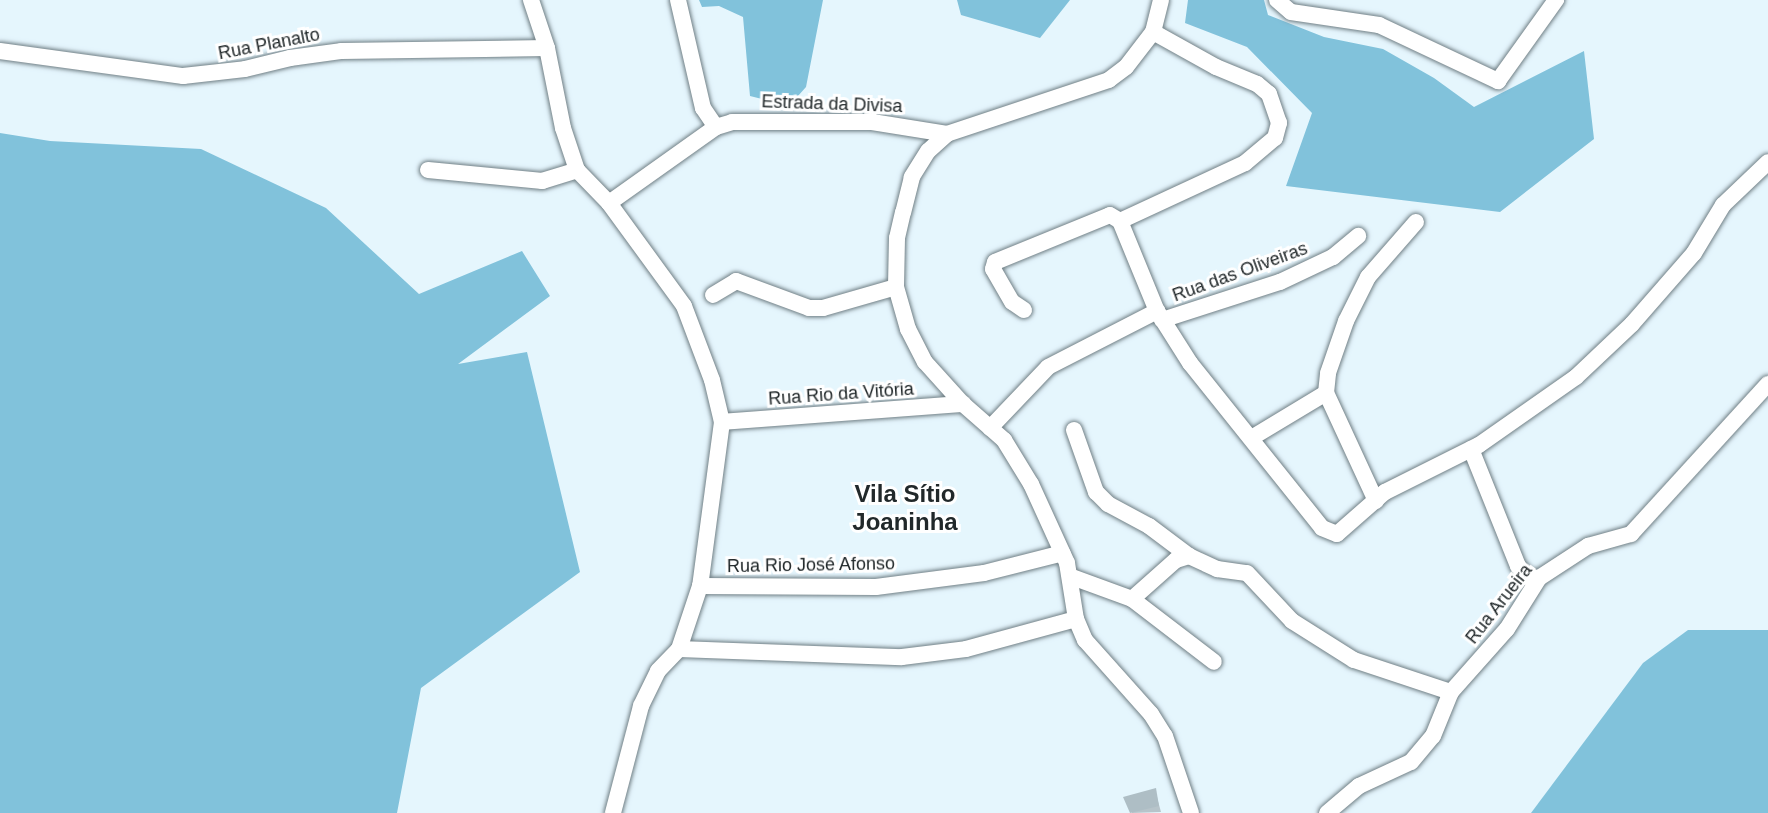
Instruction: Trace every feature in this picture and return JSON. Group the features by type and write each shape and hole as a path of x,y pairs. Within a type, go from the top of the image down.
{"street":[{"path":"531,0 547,48 563,128 577,170 609,203 684,306 712,380 722,422 700,586 679,649 658,671 641,706 613,813"},
{"path":"609,203 716,127 703,108 678,0"},
{"path":"1161,0 1153,32 1126,66 1108,80 947,134 928,151 912,177 897,238 896,287 908,329 926,362 963,404 990,428 1018,462 1064,553 1072,577 1076,619 1095,654 1144,706 1165,736 1174,753 1191,813"},
{"path":"1277,0 1291,12 1379,25 1401,33 1481,76 1498,81 1556,0"},
{"path":"1120,221 1245,163 1275,138 1279,123 1269,94 1257,84 1216,67 1153,32"},
{"name":"Rua Planalto","path":"0,51 183,76 225,73 290,57 341,51 547,48"},
{"name":"Estrada da Divisa","path":"716,127 749,121 872,122 947,134"},
{"path":"1024,310 1012,302 993,269 995,262 1110,215 1120,221 1160,316 1190,363 1252,437 1322,528 1332,535 1343,532 1376,501 1517,421 1576,377 1632,324 1694,253 1723,205 1768,162"},
{"path":"428,170 542,181 577,170"},
{"path":"1376,501 1326,393 1328,373 1346,321 1368,277 1416,222"},
{"name":"Rua das Oliveiras","path":"990,428 1048,367 1160,316 1280,282 1333,257 1358,236"},
{"path":"713,294 736,281 809,308 896,287"},
{"name":"Rua Arueira","path":"1327,813 1359,786 1411,762 1433,736 1450,692 1507,629 1539,578 1587,546 1631,534 1768,384"},
{"path":"1252,437 1326,393"},
{"name":"Rua Rio da Vitória","path":"722,422 963,404"},
{"path":"1074,430 1096,492 1108,504 1149,526 1189,556 1218,569 1247,573 1292,621 1354,660 1450,692"},
{"path":"1470,449 1518,566 1528,577 1539,578"},
{"name":"Rua Rio José Afonso","path":"700,586 876,587 984,573 1064,553"},
{"path":"1132,599 1176,560 1189,556"},
{"path":"1072,577 1132,599 1214,662"},
{"path":"679,649 902,657 966,649 1076,619"}],"shaded area":[{"path":"699,0 823,0 806,87 789,106 750,96 743,17 719,6 702,7"},
{"path":"957,0 1070,0 1040,38 961,15"},
{"path":"1188,0 1264,0 1268,15 1324,37 1383,49 1434,78 1474,107 1584,51 1594,139 1500,212 1286,186 1312,113 1247,47 1185,23"},
{"path":"0,133 50,141 201,149 326,208 419,294 522,251 550,296 458,364 527,352 580,572 421,688 397,813 0,813"},
{"path":"1688,630 1768,630 1768,813 1531,813 1643,663"}],"building":[{"path":"1156,788 1159,806 1130,813 1123,797"}],"district":[{"name":"Vila Sítio Joaninha","path":"905,508"}]}
